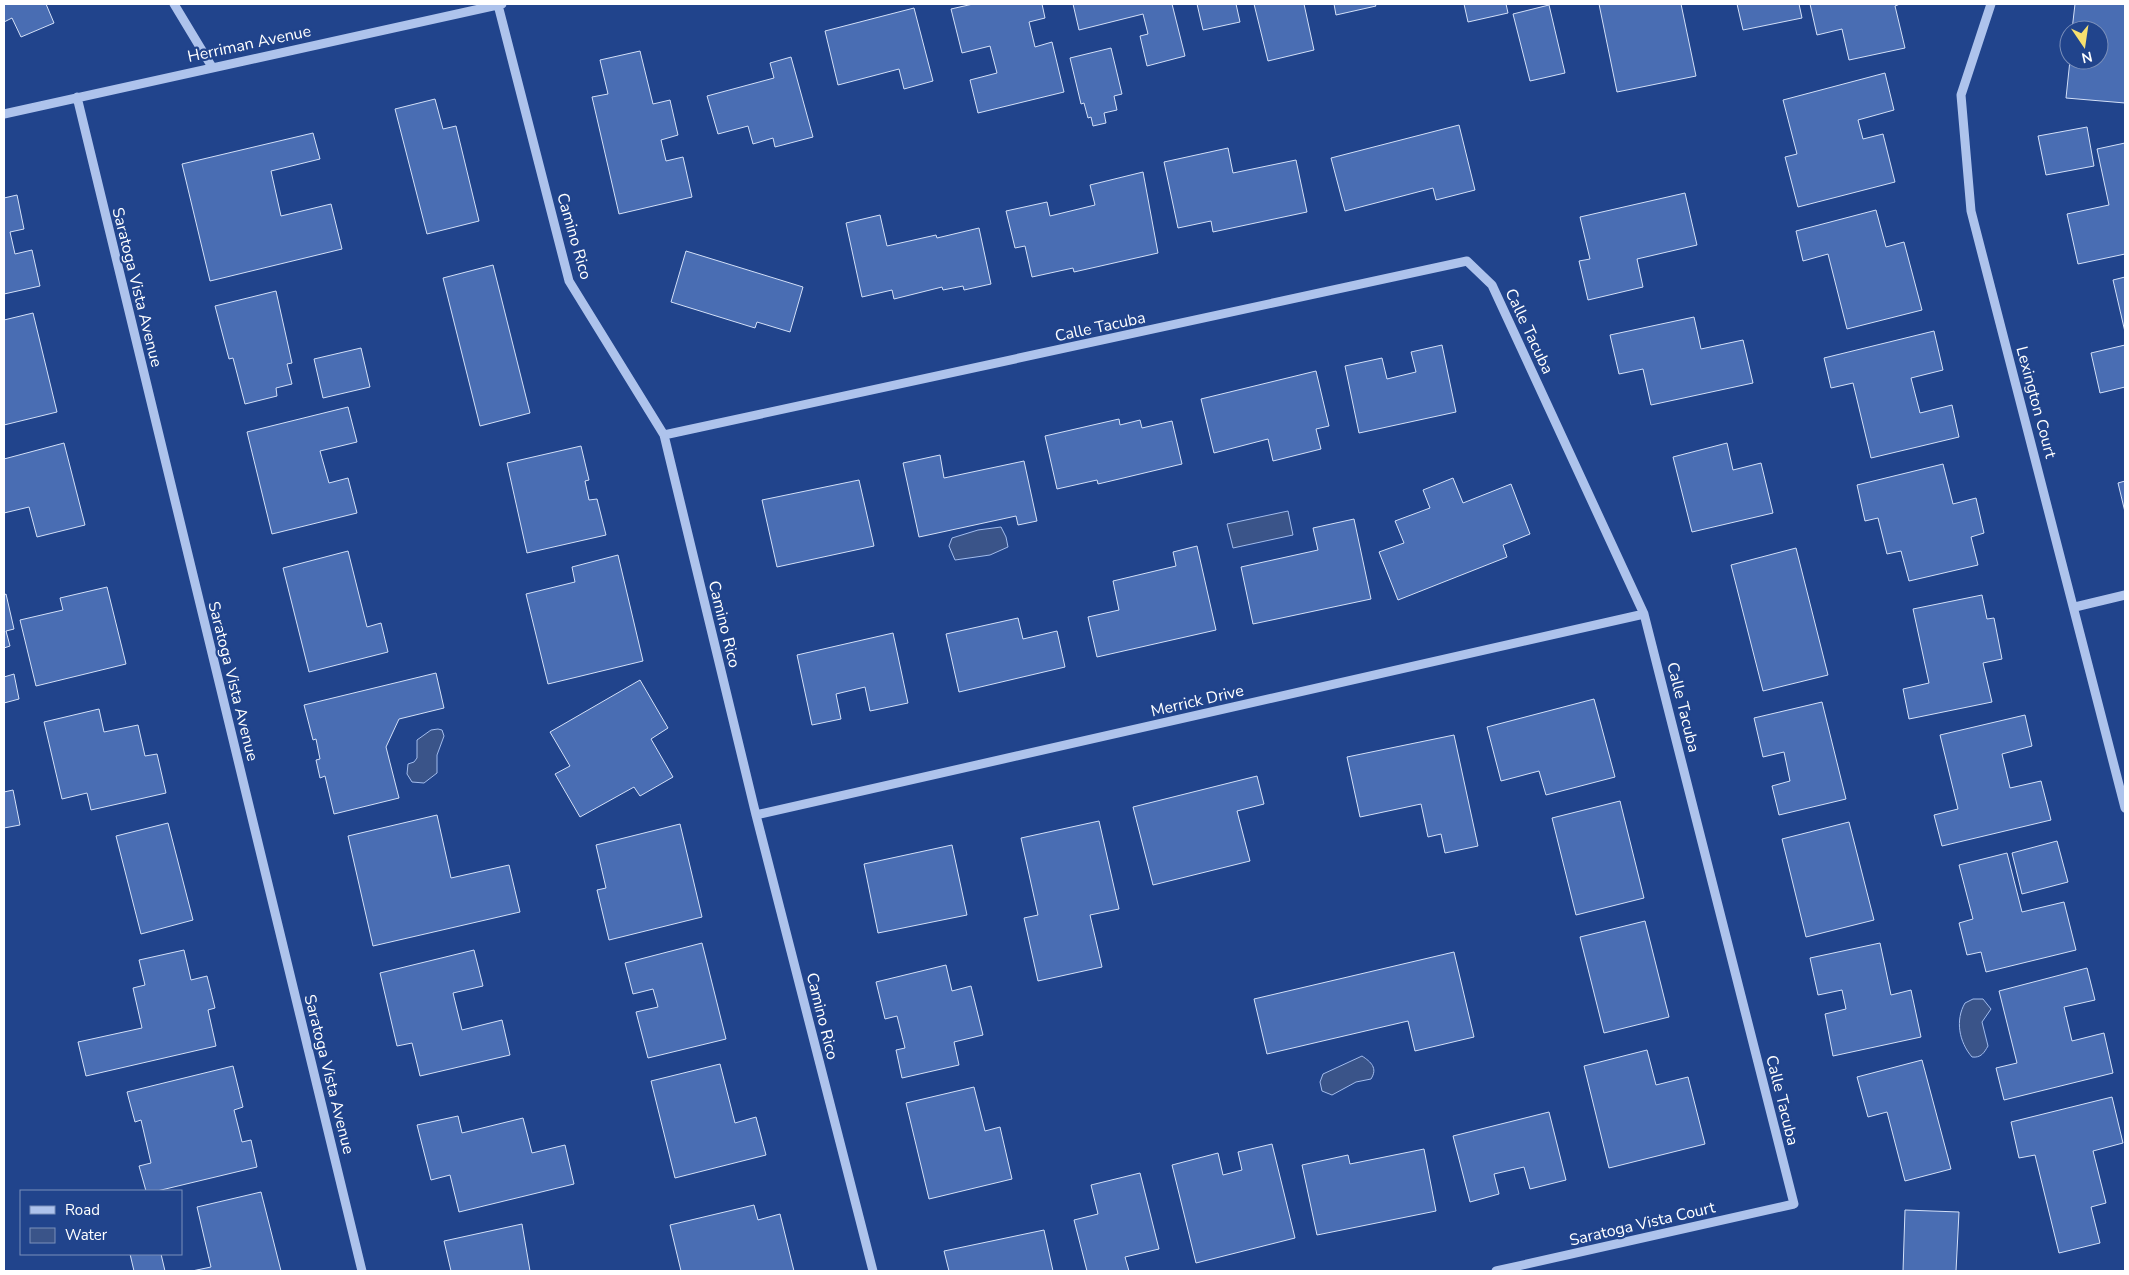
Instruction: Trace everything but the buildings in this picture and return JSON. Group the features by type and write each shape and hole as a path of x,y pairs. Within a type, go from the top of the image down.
{"street":[{"path":"174,4 212,67"},
{"name":"Herriman Avenue","path":"4,114 500,4"},
{"name":"Camino Rico","path":"500,4 569,281 664,435 756,815 872,1271"},
{"name":"Lexington Court","path":"1991,4 1961,95 1971,211 2075,607 2125,808"},
{"name":"Saratoga Vista Avenue","path":"76,97 362,1271"},
{"name":"Calle Tacuba","path":"664,435 1468,261 1492,284 1644,614 1794,1204"},
{"path":"2075,607 2125,595"},
{"name":"Merrick Drive","path":"756,815 1644,614"},
{"name":"Saratoga Vista Court","path":"1496,1271 1794,1204"}],"water":[{"path":"1288,511 1293,535 1233,548 1227,524"},
{"path":"1001,527 1008,547 990,555 955,560 949,546 952,538 978,530"},
{"path":"431,730 442,730 444,736 437,755 437,773 424,783 412,782 407,774 408,764 414,762 417,758 417,740"},
{"path":"1973,999 1983,999 1991,1009 1982,1022 1988,1046 1978,1057 1972,1057 1964,1045 1959,1024 1965,1003"},
{"path":"1362,1056 1374,1068 1371,1079 1356,1082 1332,1095 1322,1091 1320,1082 1323,1074"}]}
